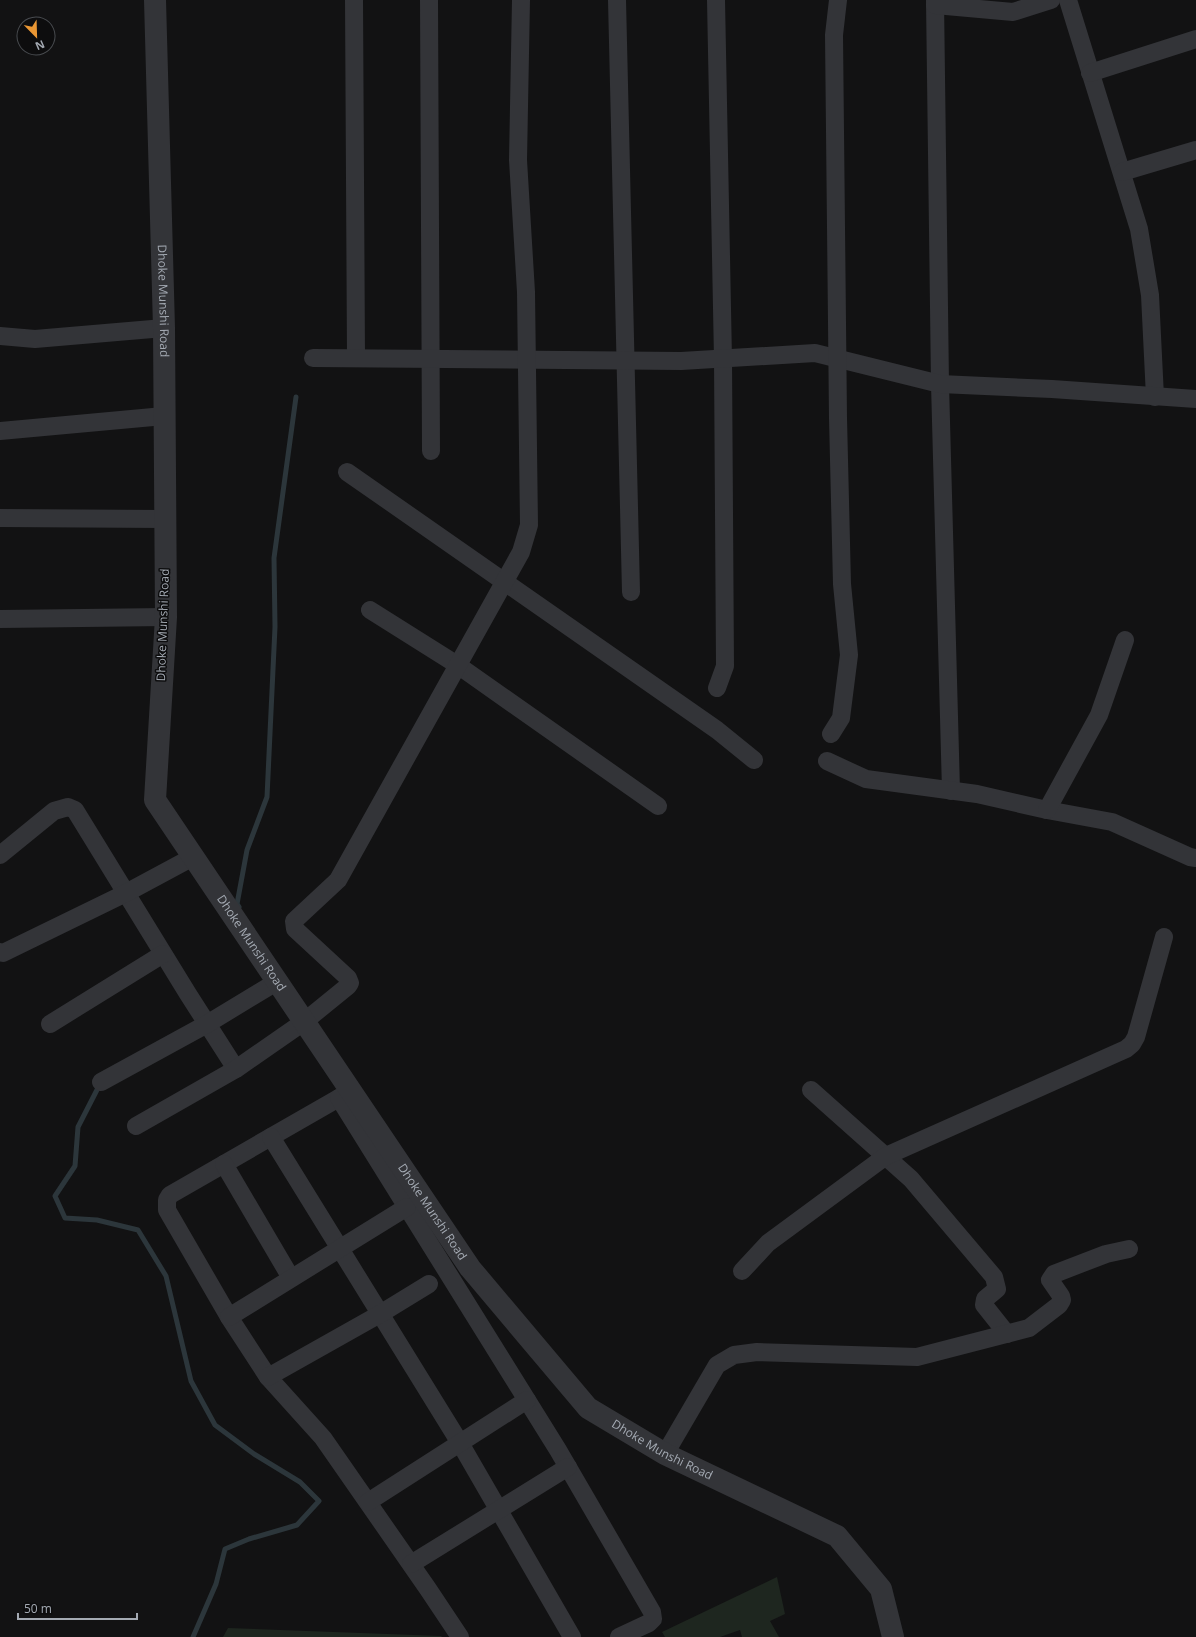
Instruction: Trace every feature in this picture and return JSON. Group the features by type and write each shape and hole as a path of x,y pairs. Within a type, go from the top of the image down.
{"street":[{"name":"Dhoke Munshi Road","path":"154,0 164,328 166,617 155,800 305,1021 346,1094 470,1268 588,1408 665,1454 837,1536 881,1589 893,1637"},
{"path":"354,0 356,358"},
{"path":"429,0 432,451"},
{"path":"136,1126 236,1069 305,1021 330,1002 350,983 348,978 295,929 294,921 338,880 459,666 521,552 529,525 526,292 518,160 521,0"},
{"path":"617,0 631,592"},
{"path":"716,0 723,359 725,666 717,688"},
{"path":"831,734 841,718 849,656 842,584 837,359 834,35 838,0"},
{"path":"951,792 940,384 935,2 1013,12 1051,0"},
{"path":"1068,0 1139,229 1150,295 1155,397"},
{"path":"1090,73 1196,39"},
{"path":"1122,172 1196,150"},
{"path":"0,336 35,339 164,328"},
{"path":"313,358 681,361 815,353 940,384 1052,389 1196,400"},
{"path":"0,431 164,416"},
{"path":"347,472 717,730 754,760"},
{"path":"0,518 165,519"},
{"path":"370,610 459,666 658,806"},
{"path":"0,618 166,617"},
{"path":"1047,810 1099,715 1125,640"},
{"path":"827,761 866,779 951,792 977,794 1047,810 1112,822 1190,857 1196,858"},
{"path":"0,856 54,811 68,807 75,810 163,954 236,1069"},
{"path":"1,951 126,893 193,857"},
{"path":"742,1271 768,1243 886,1156 1126,1050 1136,1037 1164,937"},
{"path":"50,1024 163,954"},
{"path":"101,1082 207,1024 278,981"},
{"path":"811,1090 911,1179 994,1277 998,1289 985,1299 984,1305 1006,1334"},
{"path":"460,1637 323,1438 268,1377 229,1317 167,1210 167,1200 170,1194 346,1094 407,1207 568,1467 652,1612 653,1619 649,1623 619,1637"},
{"path":"271,1137 460,1443 572,1637"},
{"path":"224,1164 290,1278"},
{"path":"229,1317 407,1207"},
{"path":"665,1454 717,1364 734,1355 757,1352 917,1357 1029,1328 1059,1305 1062,1300 1061,1296 1050,1280 1054,1274 1106,1254 1129,1249"},
{"path":"268,1377 380,1314 429,1284"},
{"path":"368,1502 527,1400"},
{"path":"411,1564 568,1467"}],"shaded area":[{"path":"777,1577 785,1614 770,1621 779,1637 742,1637 740,1630 720,1637 665,1637 662,1632"},
{"path":"228,1628 441,1636 442,1637 223,1637"}],"waterway":[{"path":"239,907 237,904 247,850 267,797 275,627 274,558 296,397"},
{"path":"100,1084 78,1127 75,1166 55,1196 65,1218 97,1220 138,1230 166,1276 191,1381 215,1425 254,1454 300,1482 319,1501 297,1525 249,1539 225,1549 216,1584 193,1637"}]}
